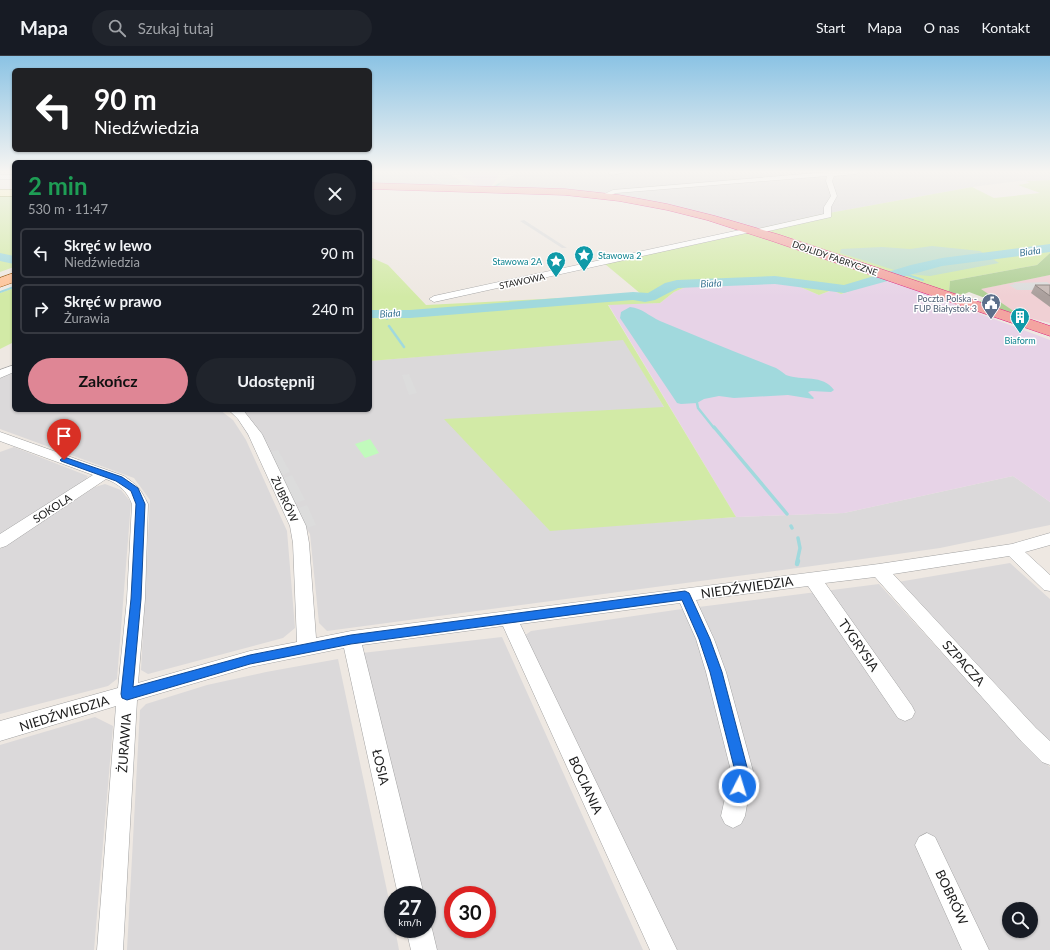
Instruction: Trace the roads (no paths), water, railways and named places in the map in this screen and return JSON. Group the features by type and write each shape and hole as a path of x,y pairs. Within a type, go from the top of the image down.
{"highway":[{"name":"DOJLIDY FABRYCZNE","path":"694,214 752,231 1015,318 1050,328"},
{"name":"DOJLIDY FABRYCZNE","path":"1015,318 1050,331"}],"main road":[{"path":"0,277 12,273"},
{"path":"0,282 12,278"}],"street":[{"name":"STAWOWA","path":"434,299 828,215 828,214"},
{"path":"0,375 12,369"},
{"name":"ŻUBRÓW","path":"237,412 242,416 254,434 298,526 301,543 307,647"},
{"name":"ŻURAWIA","path":"4,441 119,479 134,490 140,504 136,599 127,694 110,950"},
{"name":"SOKOLA","path":"0,542 104,474"},
{"name":"NIEDŹWIEDZIA","path":"0,731 250,659 307,647 351,639 879,570 1012,550 1050,539"},
{"path":"1012,550 1050,585"},
{"name":"SZPACZA","path":"879,570 1029,735 1050,755"},
{"name":"TYGRYSIA","path":"812,578 905,712"},
{"path":"685,595 705,639 716,672 742,771 734,816"},
{"name":"BOCIANIA","path":"509,619 664,950"},
{"name":"ŁOSIA","path":"351,639 409,886"},
{"name":"BOBRÓW","path":"927,845 976,950"},
{"path":"421,938 424,950"}],"water":[{"path":"630,307 638,309 660,321 776,368 786,375 818,380 829,385 834,390 831,392 808,392 814,398 813,399 788,395 734,398 719,396 704,399 697,403 677,403 620,318 621,312"}],"waterway":[{"name":"Biała","path":"372,314 410,314 633,296 648,297 677,284 775,280 844,289 942,262 1050,248"},
{"name":"Biała","path":"0,257 12,260"},
{"path":"902,273 923,280"},
{"path":"0,292 12,288"},
{"path":"389,326 404,347"},
{"path":"697,403 698,408 714,428"},
{"path":"714,427 787,514"},
{"path":"797,562 800,548 798,538"}],"place":[{"name":"Stawowa 2","path":"584,272"},
{"name":"Stawowa 2A","path":"556,278"},
{"name":"Poczta Polska - FUP Białystok 3","path":"991,320"},
{"name":"Biaform","path":"1020,334"}]}
